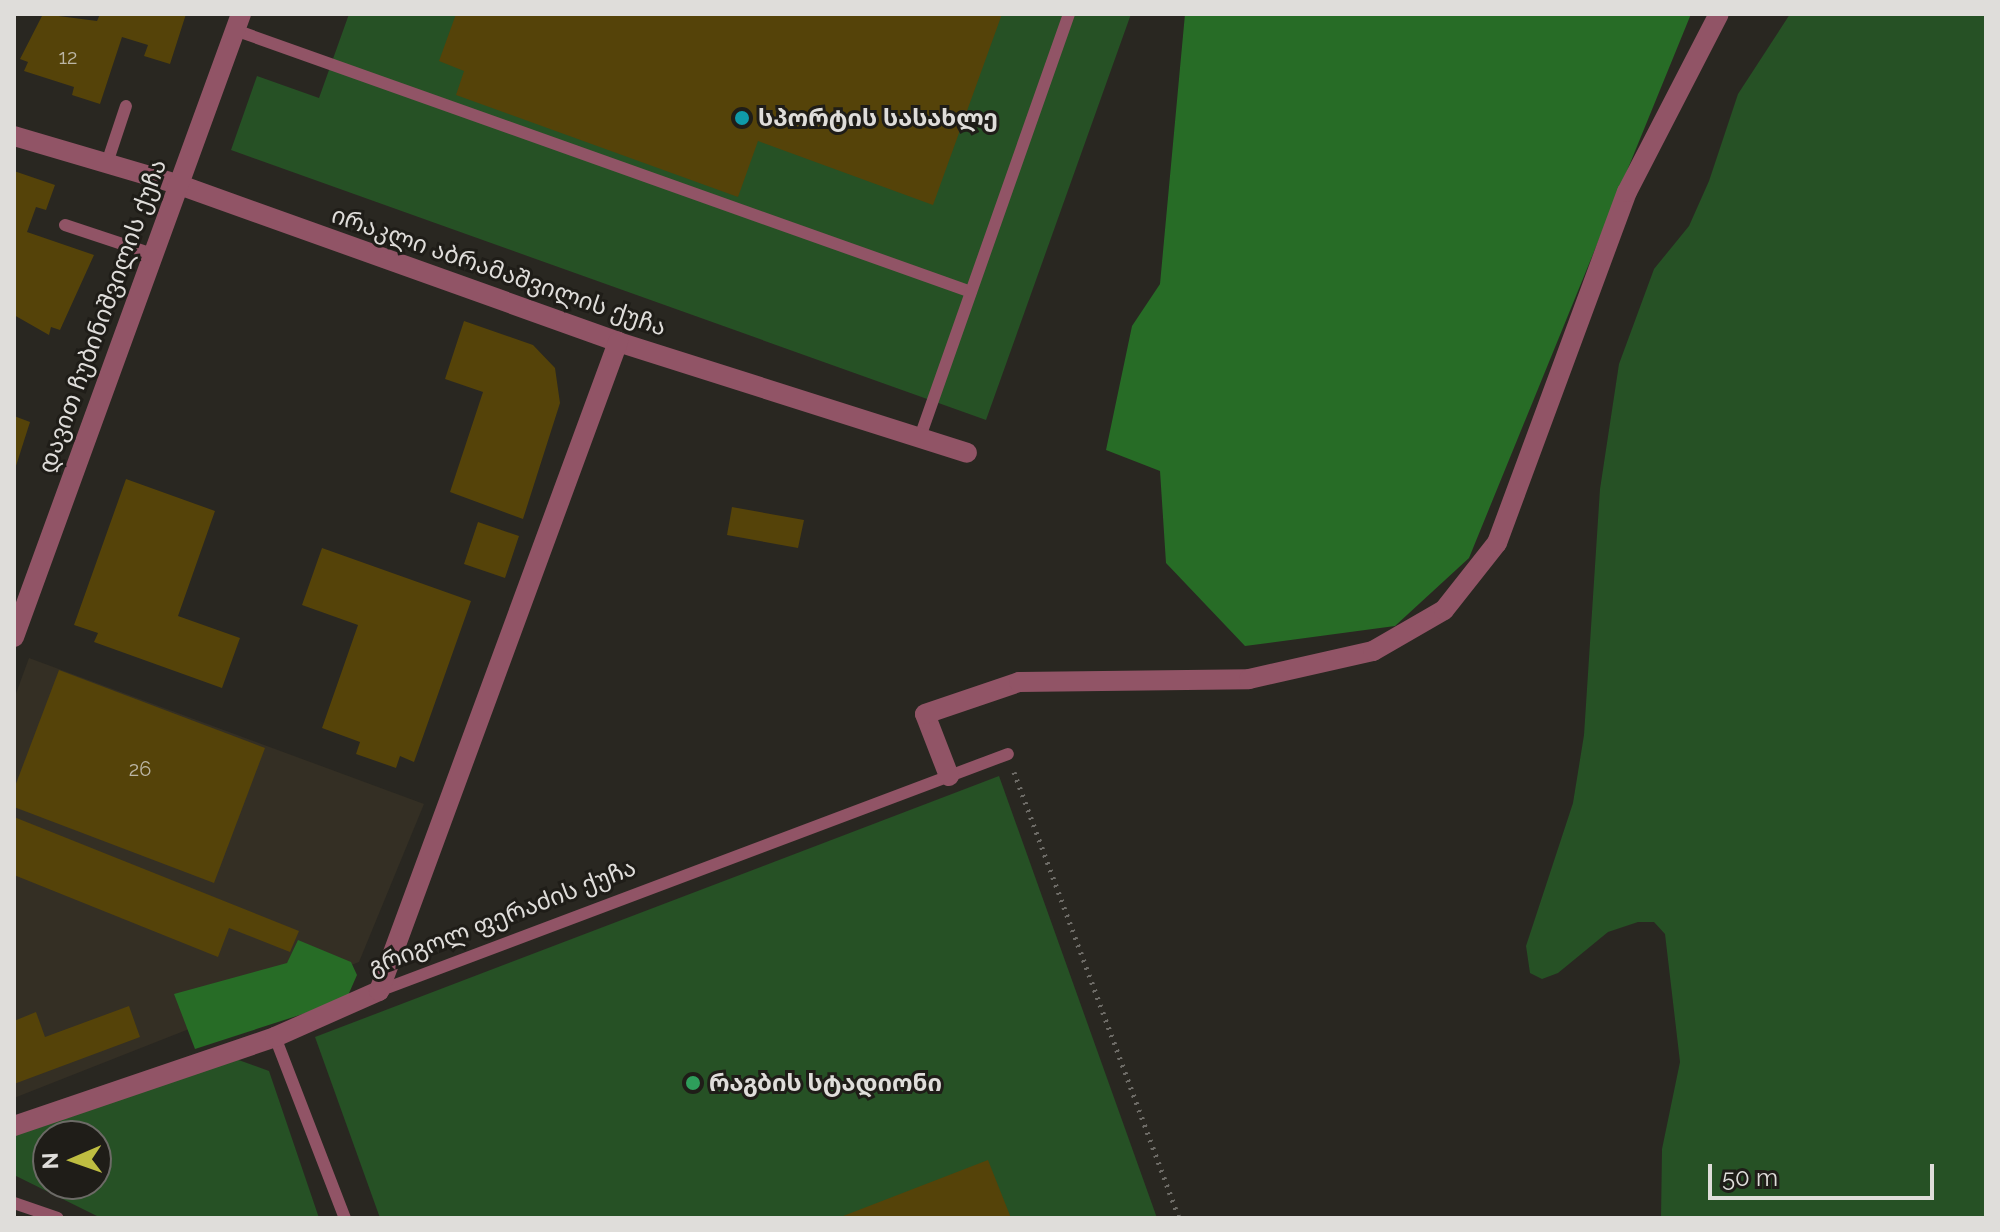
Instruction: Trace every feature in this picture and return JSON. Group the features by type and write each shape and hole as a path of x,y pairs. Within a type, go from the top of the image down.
{"street":[{"path":"949,776 925,714 1019,682 1249,679 1373,651 1444,610 1497,543 1627,192 1719,14"},
{"name":"დავით ჩუბინიშვილის ქუჩა","path":"14,637 238,22"},
{"name":"ირაკლი აბრამაშვილის ქუჩა","path":"14,136 177,184 618,342 967,453"},
{"path":"379,991 618,342"},
{"name":"გრიგოლ ფერაძის ქუჩა","path":"14,1126 275,1037 379,991"}],"lane":[{"path":"920,437 1069,14"},
{"path":"238,22 971,292"},
{"path":"107,163 126,106"},
{"path":"65,225 152,254"},
{"name":"გრიგოლ ფერაძის ქუჩა","path":"379,991 1008,754"},
{"path":"275,1037 345,1218"},
{"path":"14,1203 58,1218"}],"path":[{"path":"1008,754 1179,1218"}],"shaded area":[{"path":"29,658 424,804 359,962 14,1098 14,699"}],"green space":[{"path":"349,14 1131,14 986,420 231,150 257,76 319,98"},
{"path":"1185,14 1691,14 1469,558 1395,626 1245,646 1166,563 1160,471 1106,450 1132,326 1160,284"},
{"path":"1790,14 1986,14 1986,1218 1661,1218 1662,1149 1680,1062 1665,934 1654,922 1638,922 1608,932 1558,973 1542,979 1530,973 1526,946 1573,803 1584,735 1600,489 1619,364 1654,269 1689,226 1709,181 1738,94"},
{"path":"999,776 1157,1218 380,1218 315,1037"},
{"path":"298,940 351,962 357,975 346,1000 195,1049 174,994 287,963"},
{"path":"233,1058 269,1071 319,1218 101,1218 65,1200 112,1200 112,1120 47,1120"},
{"path":"32,1125 32,1184 14,1175 14,1131"}],"building":[{"path":"43,14 97,21 100,14 186,14 170,64 144,56 148,45 122,37 100,104 72,95 74,87 24,71 28,62 20,59"},
{"name":"სპორტის სასახლე","path":"456,14 1002,14 933,205 758,141 738,197 456,95 464,71 439,61"},
{"path":"14,171 55,185 46,210 36,207 27,232 94,255 60,330 51,327 49,335 14,315"},
{"path":"464,321 533,345 555,368 560,403 523,519 450,492 483,392 445,379"},
{"path":"14,416 30,422 15,469 14,469"},
{"path":"126,479 215,511 178,616 240,638 222,688 94,642 98,633 74,625"},
{"path":"732,507 804,520 798,548 727,535"},
{"path":"478,522 519,536 505,578 464,564"},
{"path":"322,548 471,601 414,762 400,756 396,768 356,754 360,742 322,728 358,625 302,605"},
{"path":"59,670 265,748 214,883 14,807 14,789"},
{"path":"14,817 299,931 290,952 229,928 218,957 14,875"},
{"path":"129,1006 140,1037 14,1084 14,1021 36,1012 45,1037"},
{"path":"988,1160 1011,1218 838,1218"}],"place":[{"name":"სპორტის სასახლე","path":"742,118"},
{"name":"რაგბის სტადიონი","path":"693,1083"}]}
